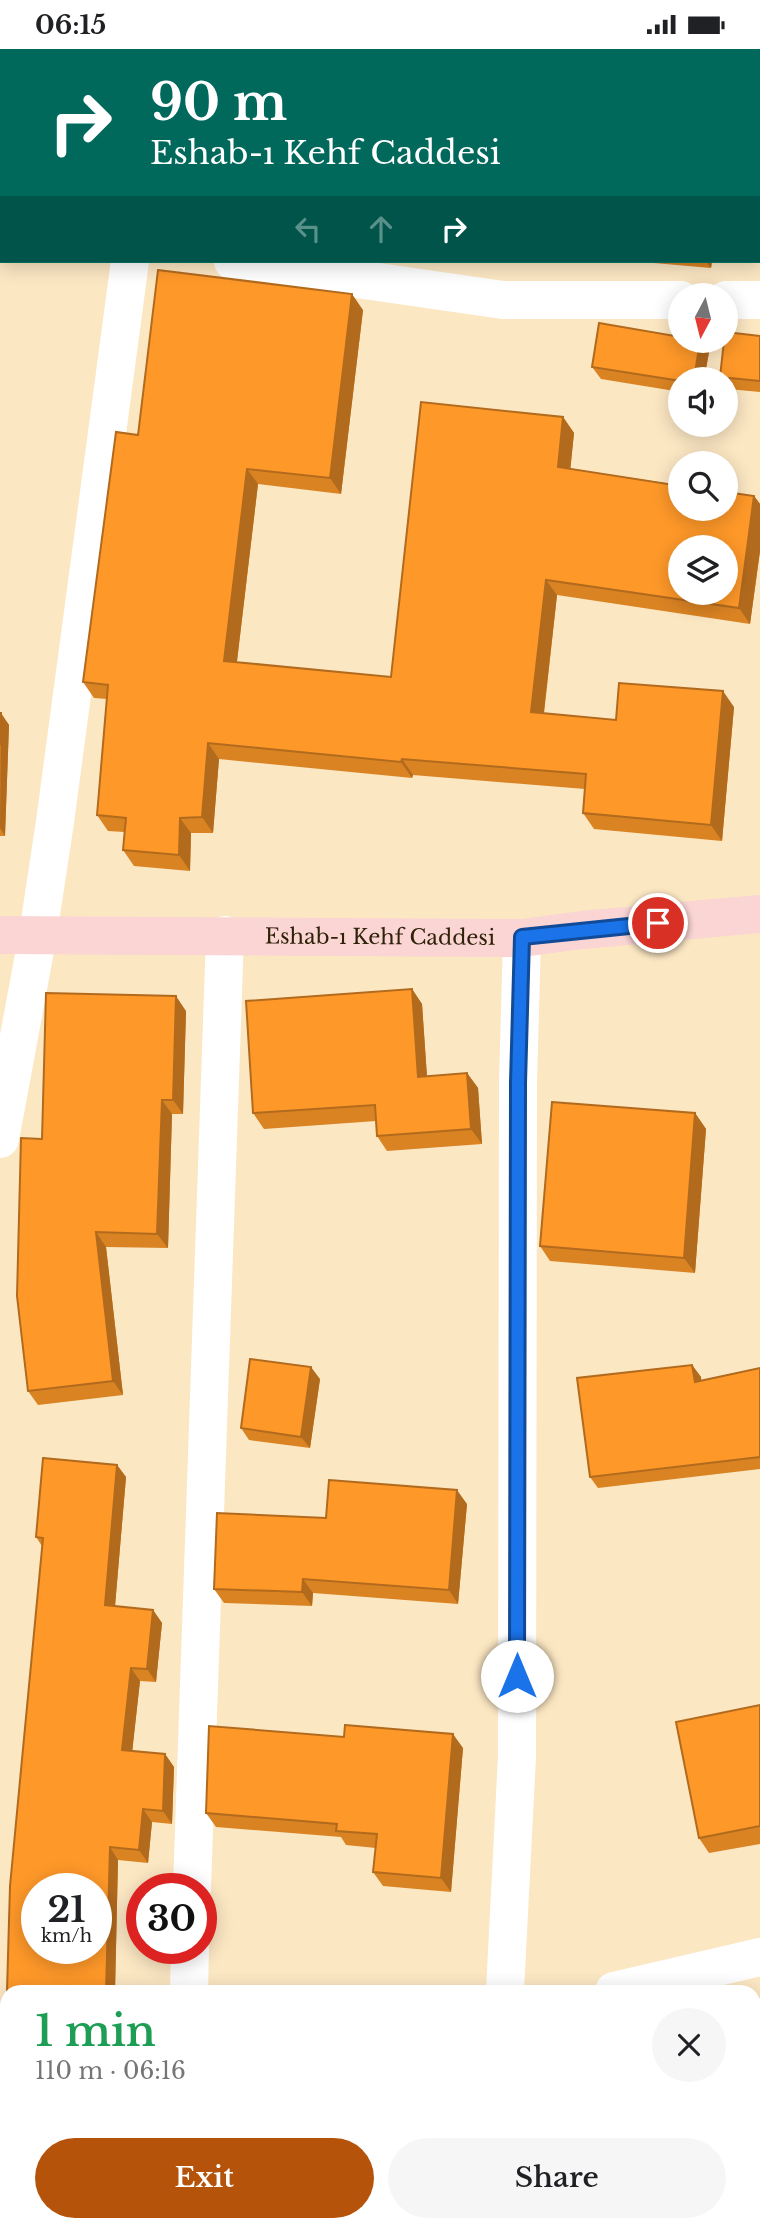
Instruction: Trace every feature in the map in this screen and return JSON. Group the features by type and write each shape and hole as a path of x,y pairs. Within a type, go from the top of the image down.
{"street":[{"path":"0,1139 38,934 130,263"},
{"path":"247,263 502,300 668,300"},
{"path":"738,300 760,300"},
{"name":"Eshab-ı Kehf Caddesi","path":"0,935 522,937 760,914"},
{"path":"193,1873 225,935"},
{"path":"505,1985 517,1756 518,1083 522,937"},
{"path":"640,1985 760,1957"},
{"path":"189,1985 190,1964"}],"building":[{"path":"158,270 352,294 330,478 247,469 224,661 391,677 421,402 563,417 558,467 668,484 668,521 738,521 738,494 754,496 739,608 718,605 738,605 738,535 668,535 668,598 546,580 531,712 616,720 619,683 723,691 711,825 583,813 586,774 402,759 401,762 208,743 202,817 180,818 179,855 123,850 126,818 97,815 108,685 83,682 116,432 138,435"},
{"path":"599,323 668,335 668,353 698,353 696,367 668,367 668,379 592,367"},
{"path":"738,333 760,336 760,381 738,379 738,367 721,367 723,353 738,353"},
{"path":"412,989 418,1077 467,1073 471,1129 377,1136 375,1105 253,1113 246,1001"},
{"path":"46,993 176,996 173,1100 162,1100 157,1234 96,1232 113,1381 28,1391 17,1296 21,1138 42,1139"},
{"path":"552,1102 695,1113 684,1258 540,1246"},
{"path":"250,1359 311,1367 301,1437 241,1428"},
{"path":"692,1365 695,1382 760,1368 760,1457 590,1477 577,1378"},
{"path":"43,1458 117,1465 105,1605 153,1610 147,1669 131,1668 122,1750 165,1754 163,1811 143,1809 139,1850 110,1847 109,1873 21,1873 21,1964 107,1964 106,1985 7,1985 10,1886 43,1538 36,1537"},
{"path":"329,1480 457,1490 449,1590 303,1579 302,1592 214,1589 217,1513 326,1518"},
{"path":"760,1705 760,1826 699,1838 676,1722"},
{"path":"345,1725 453,1734 441,1878 373,1872 377,1834 336,1831 337,1824 206,1813 209,1726 344,1737"}],"route":[{"path":"517,1676 518,1083 522,937 658,923"}]}
